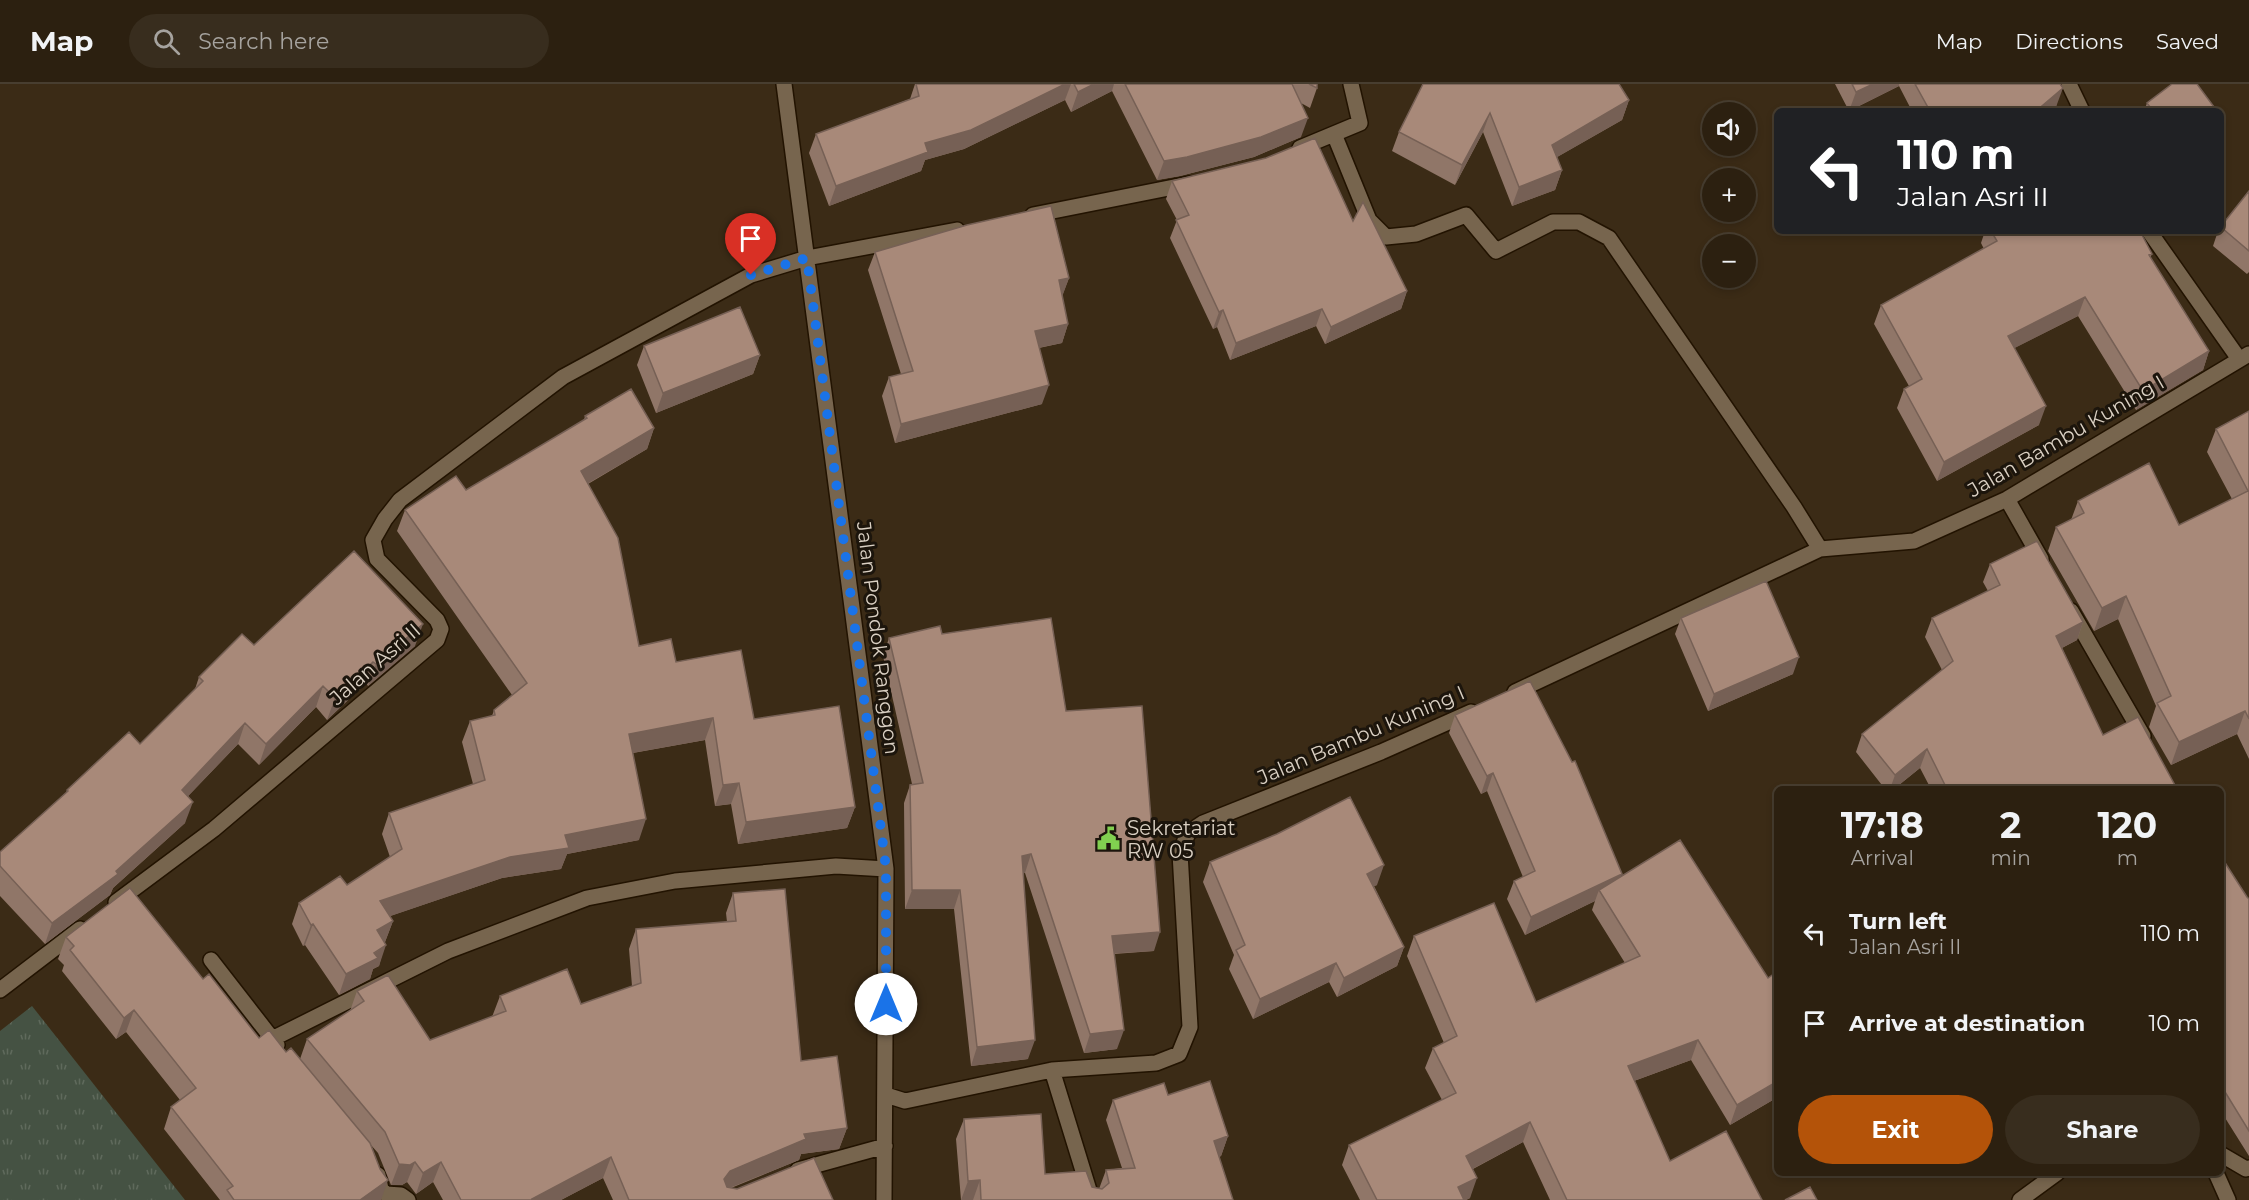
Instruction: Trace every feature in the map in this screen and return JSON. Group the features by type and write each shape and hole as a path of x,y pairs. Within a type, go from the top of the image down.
{"street":[{"name":"Jalan Pondok Ranggon","path":"784,84 886,868 884,1200"},
{"path":"1290,152 1360,123 1351,84"},
{"path":"2069,84 2081,108"},
{"path":"1334,134 1369,220 1386,237 1416,234 1466,215 1496,251 1553,222 1579,222 1609,238 1794,507 1820,549"},
{"path":"1022,217 1203,180"},
{"name":"Jalan Asri II","path":"0,990 214,829 437,640 441,629 437,620 377,558 373,540 385,519 400,500 563,377 751,275 807,258 967,228"},
{"path":"2151,234 2244,356"},
{"name":"Jalan Bambu Kuning I","path":"1504,697 1820,549 1914,541 2007,499 2244,356"},
{"path":"2007,499 2049,572"},
{"path":"2066,603 2149,748"},
{"name":"Jalan Bambu Kuning I","path":"886,1095 905,1101 1052,1070 1155,1063 1179,1054 1190,1027 1180,853 1188,833 1203,823 1381,752 1484,706"},
{"path":"272,1039 448,951 587,898 675,881 836,866 886,868"},
{"path":"211,960 285,1056"},
{"path":"1052,1070 1092,1200"},
{"path":"785,1175 885,1146"},
{"path":"2224,1156 2246,1169 2249,1168"},
{"path":"370,1159 377,1170 381,1189 386,1194 401,1195 408,1200"},
{"path":"2020,1200 2053,1176"},
{"path":"2217,1176 2228,1200"}],"green space":[{"path":"32,1006 185,1200 0,1200 0,1031"}],"building":[{"path":"916,84 1065,84 971,130 925,143 928,152 836,186 816,134 919,96"},
{"path":"1074,84 1094,84 1078,92"},
{"path":"1125,84 1292,84 1308,118 1261,137 1164,161"},
{"path":"1423,84 1619,84 1629,100 1552,145 1562,170 1519,187 1490,113 1462,165 1399,132"},
{"path":"1852,84 1873,84 1856,92"},
{"path":"1915,84 2060,84 2063,88 2040,108 1928,108"},
{"path":"2172,84 2197,84 2215,108 2151,108 2147,103"},
{"path":"1315,138 1353,221 1363,202 1407,291 1331,327 1322,309 1236,343 1223,310 1219,312 1176,220 1189,215 1172,181 1266,158"},
{"path":"2249,191 2249,251 2224,230 2224,222"},
{"path":"1051,206 1069,278 1059,280 1068,324 1035,331 1049,385 901,424 889,377 913,371 875,252 967,225"},
{"path":"1993,234 2142,234 2152,254 2149,255 2209,351 2143,391 2085,297 2008,336 2046,406 1944,462 1904,389 1922,379 1881,305 1997,241"},
{"path":"740,307 760,355 663,393 644,346"},
{"path":"631,389 654,428 581,471 618,538 639,646 671,639 676,662 741,650 754,719 839,706 855,807 746,822 739,783 723,785 713,718 629,734 646,819 565,835 569,848 510,857 380,901 393,921 377,930 386,945 374,953 378,958 346,974 313,924 311,925 299,903 340,876 347,885 402,849 389,813 485,780 470,721 495,715 494,710 527,683 405,510 456,476 466,490"},
{"path":"2249,411 2249,719 2245,711 2179,742 2157,703 2171,696 2126,596 2102,608 2056,527 2084,513 2078,501 2149,463 2179,525 2248,491 2216,429"},
{"path":"2037,541 2083,622 2056,636 2103,735 2138,717 2175,786 1946,786 1927,749 1895,775 1862,734 1953,661 1932,618 2000,585 1990,564"},
{"path":"354,551 423,624 376,664 373,662 335,698 323,686 266,744 245,723 182,790 193,802 116,871 118,874 52,923 0,866 0,852 129,732 140,744 203,681 199,677 242,634 254,645"},
{"path":"1766,581 1799,657 1714,694 1681,618"},
{"path":"1051,618 1066,711 1142,706 1160,932 1112,936 1124,1030 1090,1034 1031,854 1022,856 1035,1040 977,1047 960,890 912,890 910,785 923,783 889,638 940,626 942,634"},
{"path":"1530,681 1572,762 1575,761 1622,874 1531,917 1514,881 1535,871 1493,773 1487,776 1455,715"},
{"path":"1350,797 1384,865 1367,874 1404,947 1344,978 1336,963 1260,999 1236,950 1245,945 1210,862 1277,834"},
{"path":"1680,840 1768,978 1774,974 1774,1083 1737,1105 1698,1040 1628,1066 1670,1161 1726,1131 1762,1200 1567,1200 1530,1122 1466,1156 1477,1178 1458,1187 1464,1200 1377,1200 1349,1145 1456,1093 1433,1048 1457,1036 1414,936 1494,903 1536,1002 1640,956 1599,890"},
{"path":"2224,861 2249,899 2249,1131 2224,1090"},
{"path":"130,888 203,979 209,974 259,1038 269,1030 286,1052 291,1048 370,1143 380,1169 388,1180 360,1200 234,1200 227,1190 233,1186 171,1107 196,1088 134,1010 124,1018 70,950 74,946 66,937"},
{"path":"785,889 801,1061 837,1056 847,1128 804,1134 806,1139 730,1171 724,1179 727,1187 737,1189 814,1158 833,1200 629,1200 611,1157 533,1200 461,1200 441,1162 423,1173 415,1162 410,1165 399,1164 385,1132 307,1039 364,1001 357,991 388,975 430,1040 506,1011 500,996 567,969 581,1004 641,983 636,929 736,921 733,893"},
{"path":"1210,1081 1228,1136 1214,1141 1233,1200 981,1200 980,1180 968,1181 964,1119 1041,1114 1045,1174 1086,1171 1092,1187 1102,1189 1109,1183 1106,1170 1135,1168 1113,1100 1164,1083 1168,1095"},
{"path":"1810,1187 1817,1200 1785,1200"}],"place":[{"name":"Sekretariat RW 05","path":"1109,839"}],"route":[{"path":"751,275 807,258 886,868 886,1004"}]}
